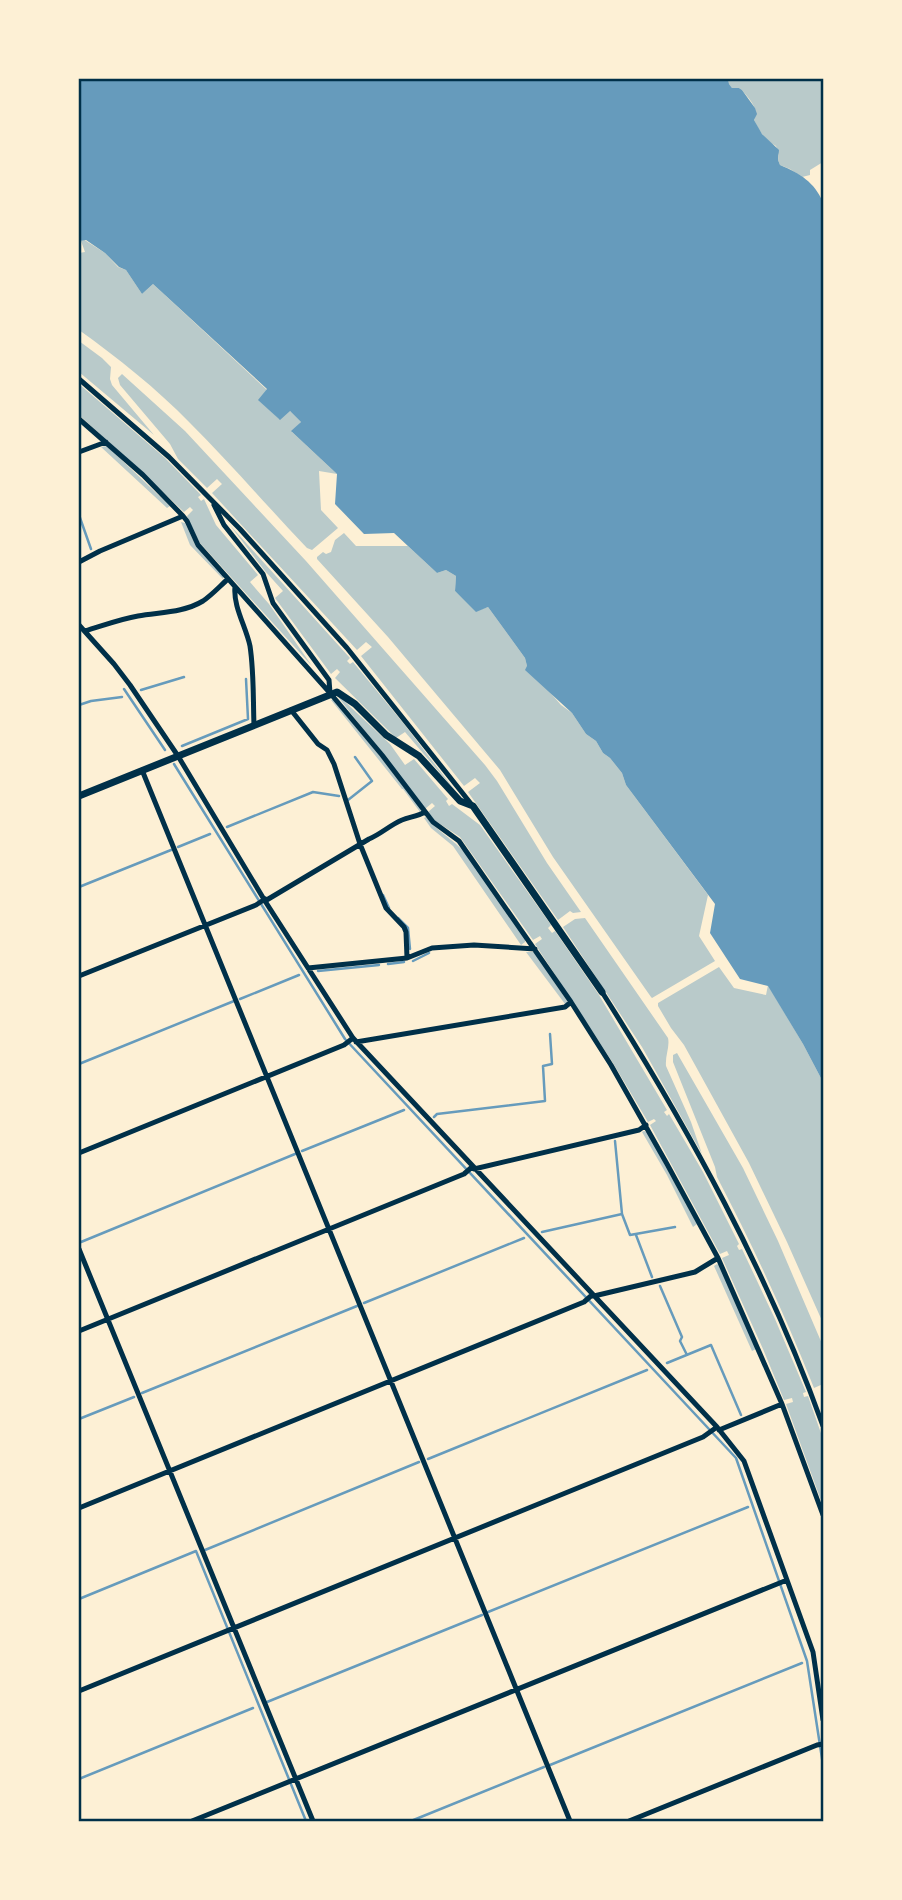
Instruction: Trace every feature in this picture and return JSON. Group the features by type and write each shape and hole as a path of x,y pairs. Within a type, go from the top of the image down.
{"main road":[{"path":"79,796 337,692 386,734 418,756 460,802 472,806 602,992"}],"street":[{"path":"79,379 169,457 240,529 347,648 472,806"},
{"path":"79,418 183,516 198,545 330,693 433,822 459,841 571,1002 646,1125 718,1258 782,1404 823,1515"},
{"path":"79,452 106,442"},
{"path":"212,501 224,525 262,574 273,603 329,680 330,693"},
{"path":"79,562 183,516"},
{"path":"85,631 120,620 169,613 187,607 203,601 228,579"},
{"path":"235,587 234,595 253,666 254,724"},
{"path":"79,625 130,685 178,756 264,900 353,1040 744,1461 813,1652 823,1720"},
{"path":"291,709 318,744 327,750 334,764 360,844 386,908 406,932 407,958"},
{"path":"142,770 570,1821"},
{"path":"79,976 256,905 383,833 401,820 425,812"},
{"path":"308,968 407,958 432,948 474,945 535,949"},
{"path":"602,992 639,1050 747,1247 781,1317 823,1426"},
{"path":"79,1153 353,1040 565,1007 571,1002"},
{"path":"79,1331 464,1174 472,1168 639,1130 646,1125"},
{"path":"79,1249 313,1821"},
{"path":"79,1508 584,1302 592,1296 695,1272 718,1258"},
{"path":"79,1691 782,1404"},
{"path":"192,1821 786,1581"},
{"path":"629,1821 820,1745"}],"shaded area":[{"path":"728,79 823,81 823,162 810,170 810,175 802,177 780,165 776,146 763,135 754,120 756,112 753,104 742,90 732,88"},
{"path":"83,239 105,253 118,267 126,270 142,294 153,284 267,390 259,400 279,419 289,410 301,422 292,432 337,474 319,471 321,510 338,528 312,550 307,548 177,410 79,330 79,253 85,252 81,241"},
{"path":"79,341 111,367 112,385 154,435 79,372"},
{"path":"122,374 185,431 306,561 485,765 581,912 570,911 558,920 468,792 480,783 475,778 464,786 361,656 372,647 366,642 357,650 212,493 222,484 217,479 207,488 178,459 170,444 120,385 118,378"},
{"path":"79,384 165,458 201,495 198,497 201,501 204,499 216,525 258,575 250,582 269,604 312,666 199,542 187,516 193,510 190,507 184,512 79,415"},
{"path":"107,446 170,506 167,508 101,447"},
{"path":"181,522 185,523 196,546 223,575 223,579 190,545"},
{"path":"229,524 350,658 347,661 350,664 353,662 457,793 405,732 396,738 335,678 340,672 337,669 331,674 275,598 283,591"},
{"path":"344,533 356,546 408,546 437,573 446,570 456,576 455,591 476,611 488,607 525,658 527,666 561,705 572,713 586,734 596,741 603,753 622,773 626,785 708,895 699,936 715,961 651,997 553,857 500,770 388,637 317,559 323,552 331,552 335,540"},
{"path":"339,698 390,744 405,765 414,759 448,799 446,801 449,806 452,804 480,825 551,925 548,928 552,933 555,931 599,995 667,1110 664,1112 667,1116 669,1114 703,1172 775,1319 823,1439 823,1506 786,1404 793,1402 792,1398 784,1400 722,1258 729,1255 727,1251 720,1254 650,1125 656,1121 654,1119 648,1122 535,944 542,939 540,936 533,940 460,837 434,820 428,812 435,806 432,803 425,809"},
{"path":"331,700 380,756 421,809 420,812 403,789"},
{"path":"424,818 466,854 525,938 525,942 521,945 453,846 431,828"},
{"path":"585,918 668,1038 666,1066 702,1154 642,1047 563,927 575,919"},
{"path":"526,952 534,952 568,1002 565,1004"},
{"path":"719,967 734,988 766,995 768,985 823,1082 823,1323 749,1163 684,1045 658,1006 658,1003"},
{"path":"677,1053 743,1168 823,1346 823,1384 814,1388 768,1281 717,1177 673,1062 673,1055"},
{"path":"642,1132 647,1132 697,1224 693,1227"},
{"path":"717,1264 756,1349 752,1351 714,1266"}],"water":[{"path":"79,79 728,79 732,88 742,90 755,108 757,114 754,120 762,134 779,150 780,165 806,179 823,202 823,1082 768,986 740,979 710,933 715,904 626,785 622,773 610,758 603,753 596,741 586,734 572,713 525,670 525,658 488,607 476,612 455,591 456,576 446,570 437,573 394,533 364,534 335,504 337,474 291,431 301,422 290,411 280,420 258,400 267,389 153,284 142,294 126,270 86,240 79,241"}],"waterway":[{"path":"79,515 91,549"},
{"path":"141,690 184,677"},
{"path":"182,746 248,719 246,679"},
{"path":"124,689 165,750"},
{"path":"79,705 122,697"},
{"path":"348,800 372,781 355,757"},
{"path":"174,764 345,1039 736,1458 807,1661 823,1765"},
{"path":"227,827 313,792 339,796"},
{"path":"178,847 210,834"},
{"path":"79,887 171,850"},
{"path":"383,895 389,908"},
{"path":"398,918 408,928 410,949"},
{"path":"413,961 429,953"},
{"path":"388,964 404,962"},
{"path":"318,971 379,965"},
{"path":"240,999 299,975"},
{"path":"79,1064 234,1001"},
{"path":"434,1117 437,1114 545,1101 543,1066 552,1064 550,1034"},
{"path":"302,1151 404,1110"},
{"path":"615,1141 622,1214"},
{"path":"81,1242 295,1154"},
{"path":"542,1232 622,1214 630,1235 675,1227"},
{"path":"636,1235 652,1277"},
{"path":"364,1303 524,1238"},
{"path":"660,1286 687,1355"},
{"path":"142,1393 357,1306"},
{"path":"667,1363 711,1345 741,1415"},
{"path":"428,1459 647,1370"},
{"path":"79,1419 134,1397"},
{"path":"205,1550 419,1462"},
{"path":"488,1612 748,1507"},
{"path":"79,1599 196,1551 306,1821"},
{"path":"267,1702 482,1615"},
{"path":"550,1765 802,1663"},
{"path":"79,1779 253,1708"},
{"path":"411,1821 544,1767"}]}
